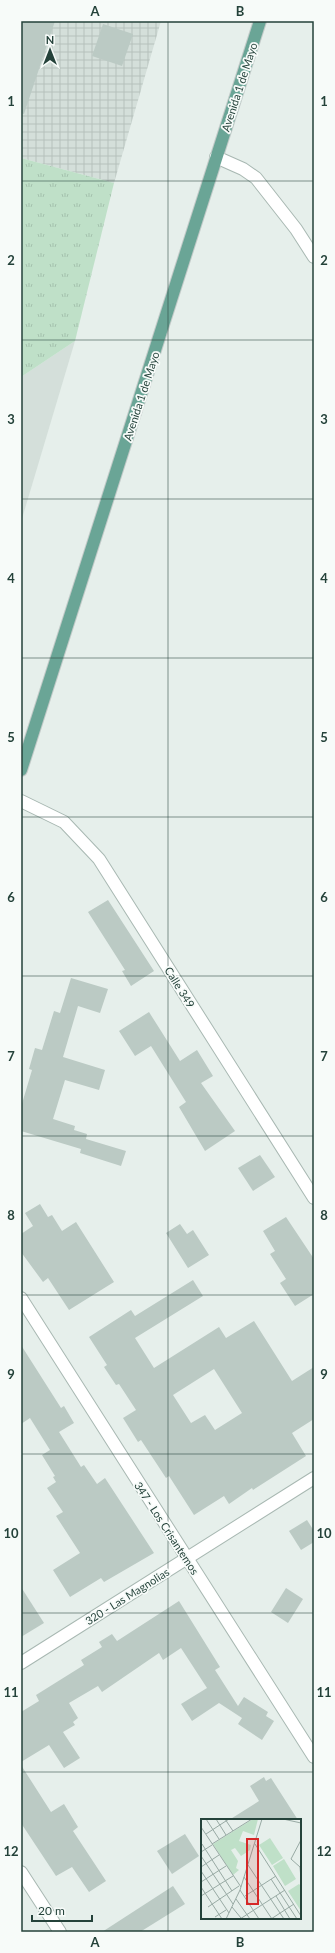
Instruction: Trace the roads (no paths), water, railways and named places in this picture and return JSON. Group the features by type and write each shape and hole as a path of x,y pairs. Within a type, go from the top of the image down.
{"main road":[{"name":"Avenida 1 de Mayo","path":"21,770 260,21"}],"street":[{"path":"216,157 243,168 256,178 296,229 314,257"},
{"name":"Calle 349","path":"21,800 64,822 99,859 314,1198"},
{"name":"347 - Los Crisantemos","path":"21,1298 314,1757"},
{"name":"320 - Las Magnolias","path":"21,1663 314,1478"},
{"path":"21,1872 60,1932"}]}
